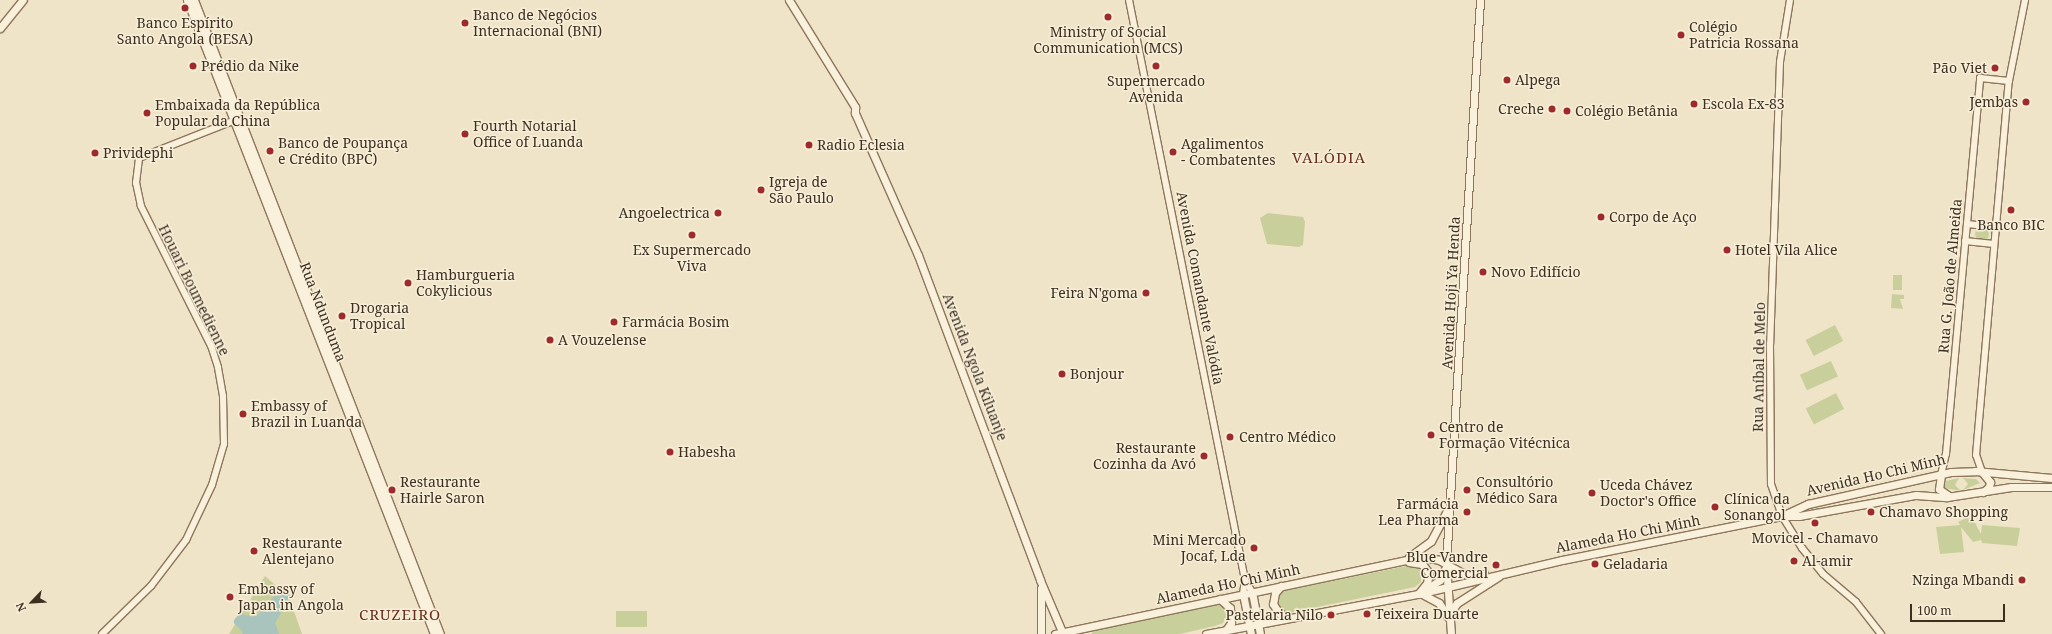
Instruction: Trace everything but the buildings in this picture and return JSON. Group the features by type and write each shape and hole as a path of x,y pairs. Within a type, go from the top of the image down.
{"main road":[{"path":"0,23 16,0"},
{"path":"0,28 23,0"},
{"path":"182,0 192,14"},
{"name":"Rua Ndunduma","path":"187,0 238,119 440,634"},
{"name":"Rua Ndunduma","path":"194,0 434,634"},
{"name":"Avenida Ngola Kiluanje","path":"785,0 855,113 918,255 1060,633"},
{"name":"Avenida Ngola Kiluanje","path":"790,0 843,84 855,107 855,113"},
{"name":"Avenida Hoji Ya Henda","path":"1451,634 1446,588 1446,564 1480,0"},
{"name":"Avenida Ho Chi Minh","path":"1782,516 1804,505 1963,470 2052,478"},
{"path":"1979,494 1990,485 1989,479 1982,472"},
{"path":"1941,475 1939,489 1946,495 1955,497"},
{"name":"Avenida Ho Chi Minh","path":"1782,516 1798,516 1916,495 1955,497 1979,494 2011,487 2049,487"},
{"path":"1398,561 1417,553 1431,541 1446,516 1450,502"},
{"name":"Alameda Ho Chi Minh","path":"1502,573 1782,516"},
{"path":"1398,561 1427,557 1446,564 1464,574 1502,573"},
{"path":"1398,561 1416,562 1427,568 1429,579 1418,594"},
{"name":"Alameda Ho Chi Minh","path":"1060,633 1398,561"},
{"path":"1418,594 1440,580 1446,564"},
{"path":"1206,634 1288,617 1418,594 1502,573"},
{"path":"1449,619 1454,606 1502,573"},
{"path":"1040,580 1043,613 1041,634"},
{"path":"1282,586 1275,593 1272,604 1279,613 1288,617"},
{"name":"Avenida Comandante Valódia","path":"1252,592 1260,634"},
{"name":"Avenida Comandante Valódia","path":"1243,594 1251,634"},
{"path":"1418,594 1433,598 1449,619"},
{"path":"1220,599 1230,608 1231,623 1226,630"},
{"path":"1086,634 1092,626"}],"street":[{"name":"Avenida Comandante Valódia","path":"1129,0 1245,580 1252,592"},
{"name":"Rua Aníbal de Melo","path":"1790,0 1780,62 1777,138 1770,464 1772,488 1782,516 1815,565 1856,602 1881,634"},
{"path":"1982,472 1976,455 1994,244 2009,81 2025,0"},
{"name":"Rua G. João de Almeida","path":"1941,475 1946,454 1980,78 2009,81"},
{"name":"Houari Boumedienne","path":"102,634 152,586 186,540 212,485 224,444 223,396 218,367 211,346 141,206 136,184 139,158 238,119"},
{"path":"1967,224 1996,227"},
{"path":"1965,242 1994,244"},
{"name":"Avenida Comandante Valódia","path":"1243,594 1245,580"}],"green space":[{"path":"1268,213 1303,217 1305,222 1303,245 1299,247 1267,244 1260,218"},
{"path":"1982,227 1987,229 1989,234 1987,239 1982,241 1977,239 1975,234 1977,229"},
{"path":"1893,275 1902,275 1902,290 1893,290"},
{"path":"1892,294 1904,295 1904,299 1900,299 1903,309 1891,308"},
{"path":"1835,325 1843,341 1814,356 1806,340"},
{"path":"1831,361 1838,377 1807,390 1800,375"},
{"path":"1836,393 1844,409 1814,424 1806,408"},
{"path":"1959,478 1955,485 1961,491 1944,488 1943,483 1946,481"},
{"path":"1963,478 1976,479 1980,483 1963,490 1968,484"},
{"path":"1966,518 1973,519 1981,534 1982,525 2020,528 2017,546 1982,543 1981,540 1973,542 1961,527 1964,552 1940,554 1936,527 1960,525 1958,522"},
{"path":"1406,566 1415,566 1421,570 1421,582 1415,587 1288,613 1281,611 1276,603 1278,596 1284,591"},
{"path":"265,576 289,597 302,634 229,634"},
{"path":"1215,603 1222,605 1227,616 1223,623 1215,626 1180,634 1091,634 1096,629"},
{"path":"616,611 647,611 647,627 616,627"}],"water":[{"path":"282,592 286,596 271,622 275,634 246,634 244,628 237,621 240,617 252,620 260,617"}],"waterway":[{"path":"246,634 244,628 237,621 240,617 252,620 260,617 282,592 286,596 271,622 275,634"},
{"path":"267,612 269,606"},
{"path":"249,616 253,621"}],"place":[{"name":"Banco Espírito Santo Angola (BESA)","path":"185,8"},
{"name":"Ministry of Social Communication (MCS)","path":"1108,17"},
{"name":"Banco de Negócios Internacional (BNI)","path":"465,23"},
{"name":"Colégio Patricia Rossana","path":"1681,35"},
{"name":"Prédio da Nike","path":"193,66"},
{"name":"Supermercado Avenida","path":"1156,66"},
{"name":"Pão Viet","path":"1995,68"},
{"name":"Alpega","path":"1507,80"},
{"name":"Jembas","path":"2026,102"},
{"name":"Escola Ex-83","path":"1694,104"},
{"name":"Creche","path":"1552,109"},
{"name":"Colégio Betânia","path":"1567,111"},
{"name":"Embaixada da República Popular da China","path":"147,113"},
{"name":"Fourth Notarial Office of Luanda","path":"465,134"},
{"name":"Radio Eclesia","path":"809,145"},
{"name":"Banco de Poupança e Crédito (BPC)","path":"270,151"},
{"name":"Agalimentos - Combatentes","path":"1173,152"},
{"name":"Prividephi","path":"95,153"},
{"name":"Igreja de São Paulo","path":"761,190"},
{"name":"Banco BIC","path":"2011,210"},
{"name":"Angoelectrica","path":"718,213"},
{"name":"Corpo de Aço","path":"1601,217"},
{"name":"Ex Supermercado Viva","path":"692,235"},
{"name":"Hotel Vila Alice","path":"1727,250"},
{"name":"Novo Edifício","path":"1483,272"},
{"name":"Hamburgueria Cokylicious","path":"408,283"},
{"name":"Feira N'goma","path":"1146,293"},
{"name":"Drogaria Tropical","path":"342,316"},
{"name":"Farmácia Bosim","path":"614,322"},
{"name":"A Vouzelense","path":"550,340"},
{"name":"Bonjour","path":"1062,374"},
{"name":"Embassy of Brazil in Luanda","path":"243,414"},
{"name":"Centro de Formação Vitécnica","path":"1431,435"},
{"name":"Centro Médico","path":"1230,437"},
{"name":"Habesha","path":"670,452"},
{"name":"Restaurante Cozinha da Avó","path":"1204,456"},
{"name":"Restaurante Hairle Saron","path":"392,490"},
{"name":"Consultório Médico Sara","path":"1467,490"},
{"name":"Uceda Chávez Doctor's Office","path":"1592,493"},
{"name":"Clínica da Sonangol","path":"1715,507"},
{"name":"Farmácia Lea Pharma","path":"1467,512"},
{"name":"Chamavo Shopping","path":"1871,512"},
{"name":"Movicel - Chamavo","path":"1815,523"},
{"name":"Mini Mercado Jocaf, Lda","path":"1254,548"},
{"name":"Restaurante Alentejano","path":"254,551"},
{"name":"Al-amir","path":"1794,561"},
{"name":"Geladaria","path":"1595,564"},
{"name":"Blue Vandre Comercial","path":"1496,565"},
{"name":"Nzinga Mbandi","path":"2022,580"},
{"name":"Embassy of Japan in Angola","path":"230,597"},
{"name":"Teixeira Duarte","path":"1367,614"},
{"name":"Pastelaria Nilo","path":"1331,615"}],"district":[{"name":"VALÓDIA","path":"1329,158"},
{"name":"CRUZEIRO","path":"400,615"}]}
